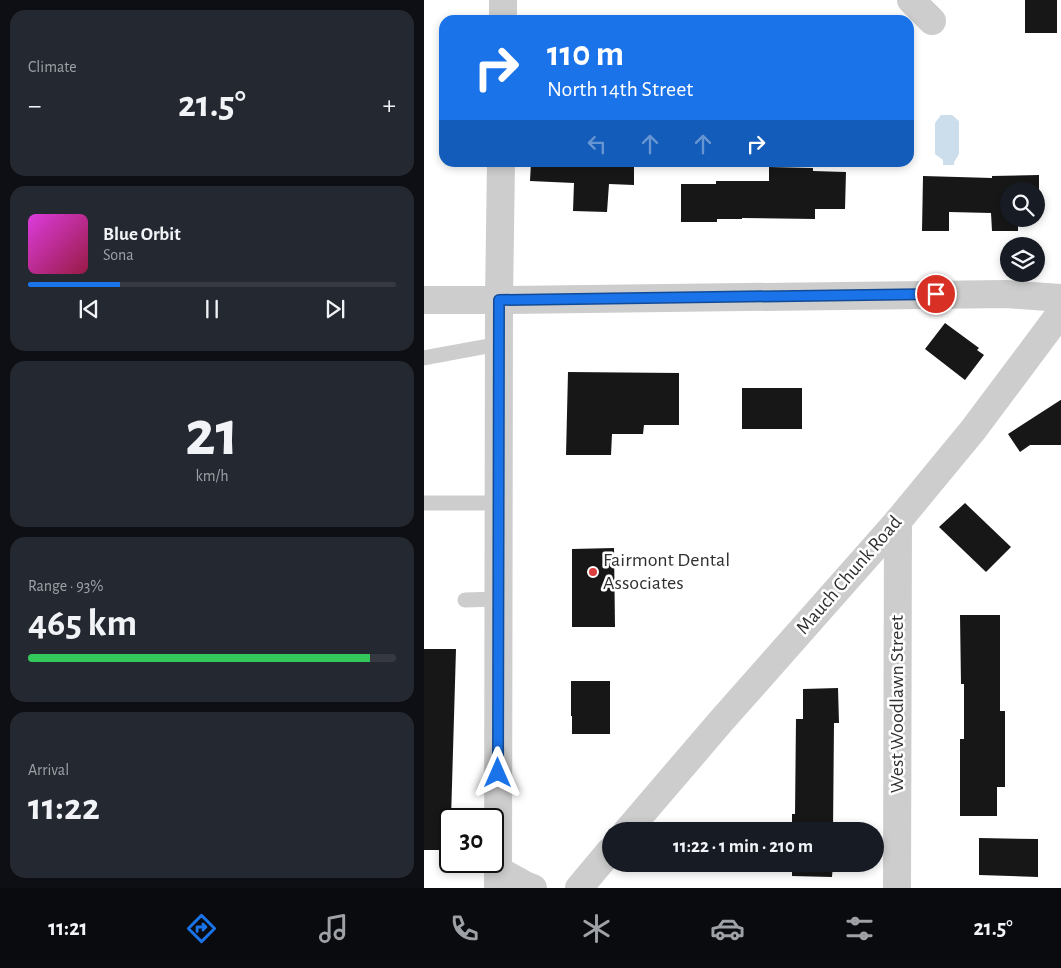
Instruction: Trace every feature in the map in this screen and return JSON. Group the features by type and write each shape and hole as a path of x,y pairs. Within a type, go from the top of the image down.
{"street":[{"path":"503,0 503,15"},
{"path":"911,0 932,21"},
{"path":"501,167 498,503 498,879 533,888"},
{"path":"424,300 1006,294 1061,298"},
{"name":"Mauch Chunk Road","path":"635,822 898,521 973,430 1061,311"},
{"name":"West Woodlawn Street","path":"897,888 898,521"},
{"path":"578,887 602,860"}],"lane":[{"path":"424,358 499,344"},
{"path":"424,503 498,503"},
{"path":"465,600 498,599"}],"water":[{"path":"941,115 952,115 959,121 959,154 954,165 943,165 943,160 935,154 935,123"}],"building":[{"path":"1025,0 1057,0 1057,33 1025,33"},
{"path":"531,167 634,167 634,185 609,184 607,212 573,211 574,183 530,181"},
{"path":"769,167 813,168 813,171 846,172 845,209 815,209 815,219 742,218 717,219 717,222 681,222 681,184 716,184 716,181 769,181"},
{"path":"1039,175 1039,182 1000,182 1000,227 1018,227 1018,231 992,231 991,213 949,212 949,231 922,231 923,176 992,178 992,176"},
{"path":"945,323 979,348 977,350 984,355 965,380 925,349"},
{"path":"568,372 679,373 679,425 644,425 643,434 612,434 611,455 566,455"},
{"path":"742,388 802,388 802,429 742,429"},
{"path":"1062,399 1062,445 1030,445 1020,452 1008,434"},
{"path":"965,503 1011,547 986,572 939,527"},
{"name":"Fairmont Dental Associates","path":"614,548 615,627 572,627 572,549"},
{"path":"960,615 1000,615 1000,711 1005,711 1005,787 997,787 997,816 960,816 960,739 964,739 964,684 961,684"},
{"path":"424,649 456,649 451,808 439,808 439,850 424,850"},
{"path":"571,681 610,681 610,734 572,734"},
{"path":"838,688 839,723 834,723 833,822 792,822 792,814 795,814 796,719 803,719 803,689"},
{"path":"979,838 1038,839 1038,877 979,875"},
{"path":"792,872 832,872 832,877 792,876"}],"place":[{"name":"Fairmont Dental Associates","path":"593,572"}],"route":[{"path":"498,773 499,300 936,294"}]}
